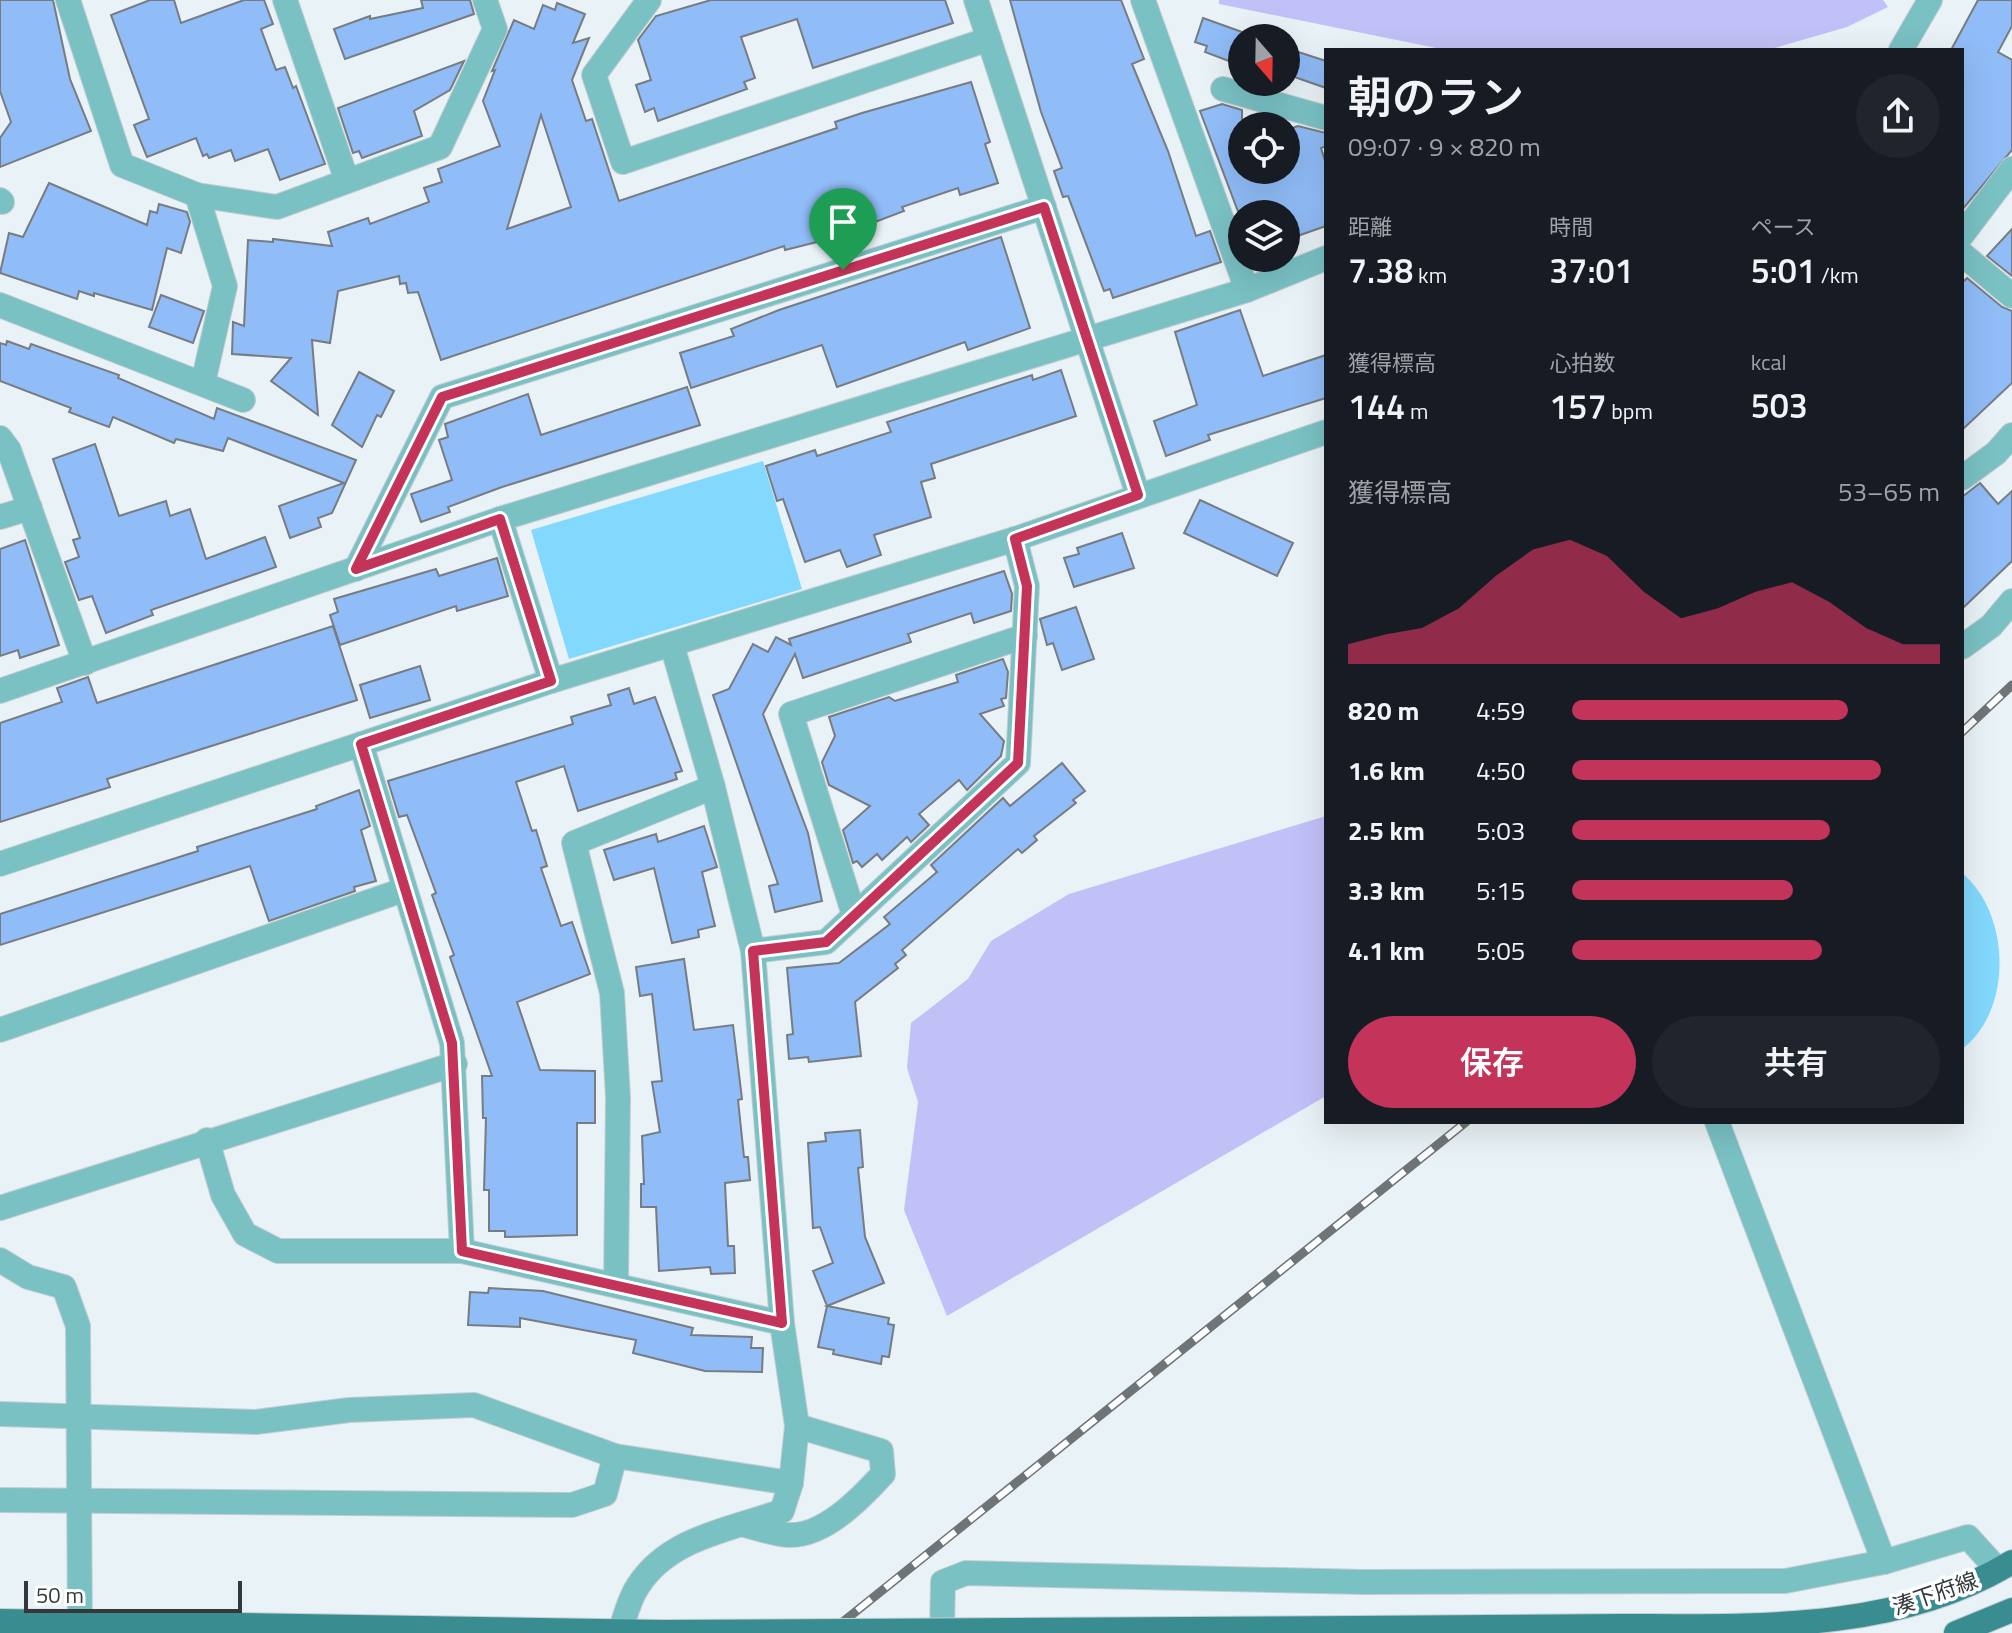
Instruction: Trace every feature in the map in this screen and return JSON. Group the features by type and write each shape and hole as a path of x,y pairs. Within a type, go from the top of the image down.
{"main road":[{"name":"湊下府線","path":"0,1621 81,1627 620,1632 1784,1624 1858,1617 1927,1599 2005,1566"},
{"path":"2005,1566 2012,1597"},
{"name":"湊下府線","path":"1956,1633 2012,1610"}],"street":[{"path":"68,0 122,165 197,195 277,207 440,147 495,29 485,0"},
{"path":"285,0 347,181"},
{"path":"649,0 594,75 623,162 989,39"},
{"path":"976,0 1138,495"},
{"path":"1143,0 1247,290"},
{"path":"1902,48 1930,0"},
{"path":"1223,89 1324,117"},
{"path":"1964,232 2012,169"},
{"path":"197,195 225,286 203,383"},
{"path":"356,569 442,397 1044,207"},
{"path":"1964,256 2012,296"},
{"path":"0,691 500,519 1247,290 1324,259"},
{"path":"0,305 243,400"},
{"path":"0,864 551,681 1015,539 1324,433"},
{"path":"0,438 9,450 85,663"},
{"path":"1964,477 2007,452"},
{"path":"0,517 30,508"},
{"path":"500,519 551,681"},
{"path":"753,951 826,942 1018,763 1027,586 1015,539"},
{"path":"1964,646 1991,626 2012,601"},
{"path":"854,915 791,714 1025,636"},
{"path":"620,1632 636,1588 655,1563 684,1543 782,1511 791,1483 797,1426 782,1323 753,951 713,787 672,645"},
{"path":"361,744 452,1043 462,1251"},
{"path":"616,1284 618,1097 612,993 574,843 713,787"},
{"path":"0,1030 403,890"},
{"path":"0,1208 455,1064"},
{"path":"1718,1124 1884,1562"},
{"path":"207,1140 223,1195 245,1234 278,1251 462,1251 782,1323"},
{"path":"0,1260 28,1277 64,1287 78,1326 81,1627"},
{"path":"0,1414 256,1422 349,1410 474,1405 615,1456 791,1483"},
{"path":"744,1525 790,1535 821,1526 861,1498 883,1474 881,1451 797,1426"},
{"path":"0,1500 572,1505 605,1494 615,1456"},
{"path":"942,1633 943,1582 966,1573 1364,1582 1785,1581 1884,1562 1968,1537 2005,1566"}],"shaded area":[{"path":"1219,0 1883,0 1888,7 1847,27 1775,48 1436,48 1219,4"},
{"path":"763,461 802,589 569,659 531,530"},
{"path":"1324,817 1324,1097 947,1316 904,1210 918,1102 907,1068 911,1023 968,979 991,941 1069,894"},
{"path":"1964,875 1978,891 1990,913 2000,963 1990,1012 1978,1033 1964,1047"}],"building":[{"path":"0,0 53,0 70,79 91,131 0,167 0,138 11,122 0,91"},
{"path":"150,0 174,0 181,23 244,0 264,0 273,24 261,29 276,70 285,67 293,88 296,86 325,164 280,180 268,149 235,161 231,150 209,158 207,154 203,156 196,138 147,157 134,125 149,119 111,15"},
{"path":"421,0 470,0 474,14 345,59 334,29 370,16 370,19 423,8"},
{"path":"711,0 945,0 953,23 813,68 797,19 741,37 755,78 744,82 747,89 658,121 654,108 645,112 636,85 651,80 638,40 656,16"},
{"path":"1010,0 1121,0 1144,59 1132,64 1168,151 1196,236 1210,231 1221,262 1113,298 1110,289 1104,291 1068,196 1063,197 1054,171 1062,168 1041,112"},
{"path":"1978,0 2012,0 2012,26 1998,52 2012,60 2012,150 1964,208 1964,48 1952,48"},
{"path":"557,3 585,14 573,43 589,38 572,80 586,121 592,119 619,201 837,128 835,122 971,82 990,142 985,144 998,183 960,195 958,188 902,207 904,211 833,238 785,250 784,246 441,360 418,292 408,293 406,283 400,284 399,276 338,291 330,343 312,340 318,415 271,381 291,358 232,354 233,322 244,326 248,240 273,242 273,239 332,246 328,232 368,218 370,224 429,202 424,188 442,182 438,169 500,146 483,101 514,20 534,29 543,5 555,10","holes":["541,115 571,207 507,229"]},
{"path":"1203,18 1228,27 1228,61 1205,52 1207,46 1195,42"},
{"path":"1300,53 1324,60 1324,87 1300,79"},
{"path":"464,61 450,90 414,111 422,136 362,158 359,151 353,153 338,108"},
{"path":"1222,104 1242,110 1228,112 1228,184 1300,184 1300,126 1324,132 1324,147 1321,148 1324,158 1324,227 1300,235 1300,200 1234,200 1200,111"},
{"path":"49,183 147,225 150,211 157,213 159,204 187,212 190,222 181,253 167,248 152,310 94,293 94,296 79,291 77,299 0,273 9,233 23,237"},
{"path":"2012,229 2012,276 1987,256"},
{"path":"1001,237 1030,328 968,350 965,342 837,387 822,345 691,388 680,353 734,336 731,329 779,310"},
{"path":"1967,278 2002,307 2012,311 2012,383 1964,428 1964,281"},
{"path":"161,295 204,311 193,343 149,327"},
{"path":"1240,310 1263,376 1324,356 1324,399 1208,435 1210,440 1166,456 1154,421 1197,405 1175,332"},
{"path":"7,341 29,349 31,344 119,375 118,378 214,419 217,408 356,460 332,513 318,518 321,527 290,538 279,506 344,483 228,438 223,451 176,439 174,443 113,417 109,427 69,412 71,408 0,381 0,343 6,345"},
{"path":"1061,370 1076,416 931,464 935,478 921,482 931,517 874,535 881,555 847,567 840,550 805,562 783,499 777,501 766,466 815,450 817,456 891,432 887,422 1032,375 1033,380"},
{"path":"359,372 394,391 381,417 377,415 362,447 332,425"},
{"path":"687,387 700,425 502,487 448,507 450,512 421,522 411,494 452,480 439,440 448,437 445,424 528,394 541,435"},
{"path":"95,444 119,516 166,501 170,516 190,509 206,559 265,537 276,567 151,610 153,615 106,633 92,596 79,600 65,562 79,557 73,540 80,538 53,459"},
{"path":"1980,483 1998,504 2012,491 2012,561 1964,607 1964,495"},
{"path":"1200,500 1293,543 1277,576 1184,533"},
{"path":"1122,533 1134,568 1074,587 1064,558 1079,554 1077,548"},
{"path":"25,540 59,645 20,658 18,650 0,656 0,549"},
{"path":"497,558 508,596 457,611 456,606 340,645 330,615 338,612 334,599 436,569 439,576"},
{"path":"1004,571 1012,594 1011,611 974,623 971,613 908,634 911,642 803,678 795,654 763,714 808,833 822,901 775,912 769,886 778,884 713,695 729,689 753,644 768,652 776,637 791,645 789,639"},
{"path":"1076,607 1094,659 1062,670 1053,643 1047,645 1040,619"},
{"path":"333,626 357,700 107,779 110,787 0,822 0,723 62,702 57,688 88,677 97,703"},
{"path":"1003,659 1008,672 1006,698 1001,699 1004,706 980,714 1004,741 1001,756 967,790 959,780 919,814 929,825 911,842 907,837 882,860 877,854 862,867 857,861 853,863 843,830 870,806 829,785 822,762 835,736 829,717 889,697 895,701 958,682 956,675"},
{"path":"420,666 430,700 370,718 360,685"},
{"path":"629,688 634,704 655,697 682,771 675,773 677,779 578,811 564,766 516,782 532,831 536,830 547,866 541,868 561,926 572,922 590,974 517,1002 540,1070 595,1071 595,1123 577,1123 577,1235 505,1237 505,1231 489,1231 489,1190 484,1190 486,1118 483,1118 482,1076 492,1076 450,957 454,955 432,895 436,893 407,815 399,817 388,781 573,724 571,717 611,705 608,695"},
{"path":"1062,763 1085,791 1073,800 1076,803 1034,836 1037,840 1022,853 1018,849 902,950 906,955 895,964 898,968 855,1002 861,1056 809,1062 808,1057 789,1059 787,1035 793,1034 787,968 839,963 890,924 884,917 937,872 931,865 1003,798 1010,806"},
{"path":"359,790 370,826 361,830 376,881 354,887 355,891 269,921 250,866 0,945 0,914 198,851 197,847 317,809 316,806"},
{"path":"704,826 717,867 702,872 715,926 698,930 699,937 672,943 654,868 614,880 604,850 656,834 658,842"},
{"path":"684,959 694,1030 733,1025 742,1099 738,1100 744,1157 748,1157 750,1180 725,1183 728,1246 734,1246 735,1273 711,1274 710,1267 659,1271 656,1207 641,1207 641,1184 644,1184 642,1136 660,1132 652,1082 662,1081 652,994 640,996 636,967"},
{"path":"860,1130 863,1167 858,1168 865,1237 884,1283 827,1306 813,1271 833,1263 820,1227 813,1228 808,1143 826,1141 825,1133"},
{"path":"489,1288 543,1291 693,1328 691,1335 752,1337 751,1348 763,1348 762,1372 705,1371 633,1353 636,1340 520,1318 520,1327 468,1325 470,1292 488,1293"},
{"path":"827,1306 889,1318 888,1324 894,1325 889,1357 882,1356 881,1364 833,1354 834,1350 818,1347"}],"railway":[{"path":"1964,730 2012,685"},
{"path":"829,1633 1464,1124"}],"route":[{"path":"1044,207 1138,495 1015,539 1027,586 1018,763 826,942 753,951 782,1323 462,1251 452,1043 361,744 551,681 500,519 356,569 442,397 843,270 1044,207"}]}
